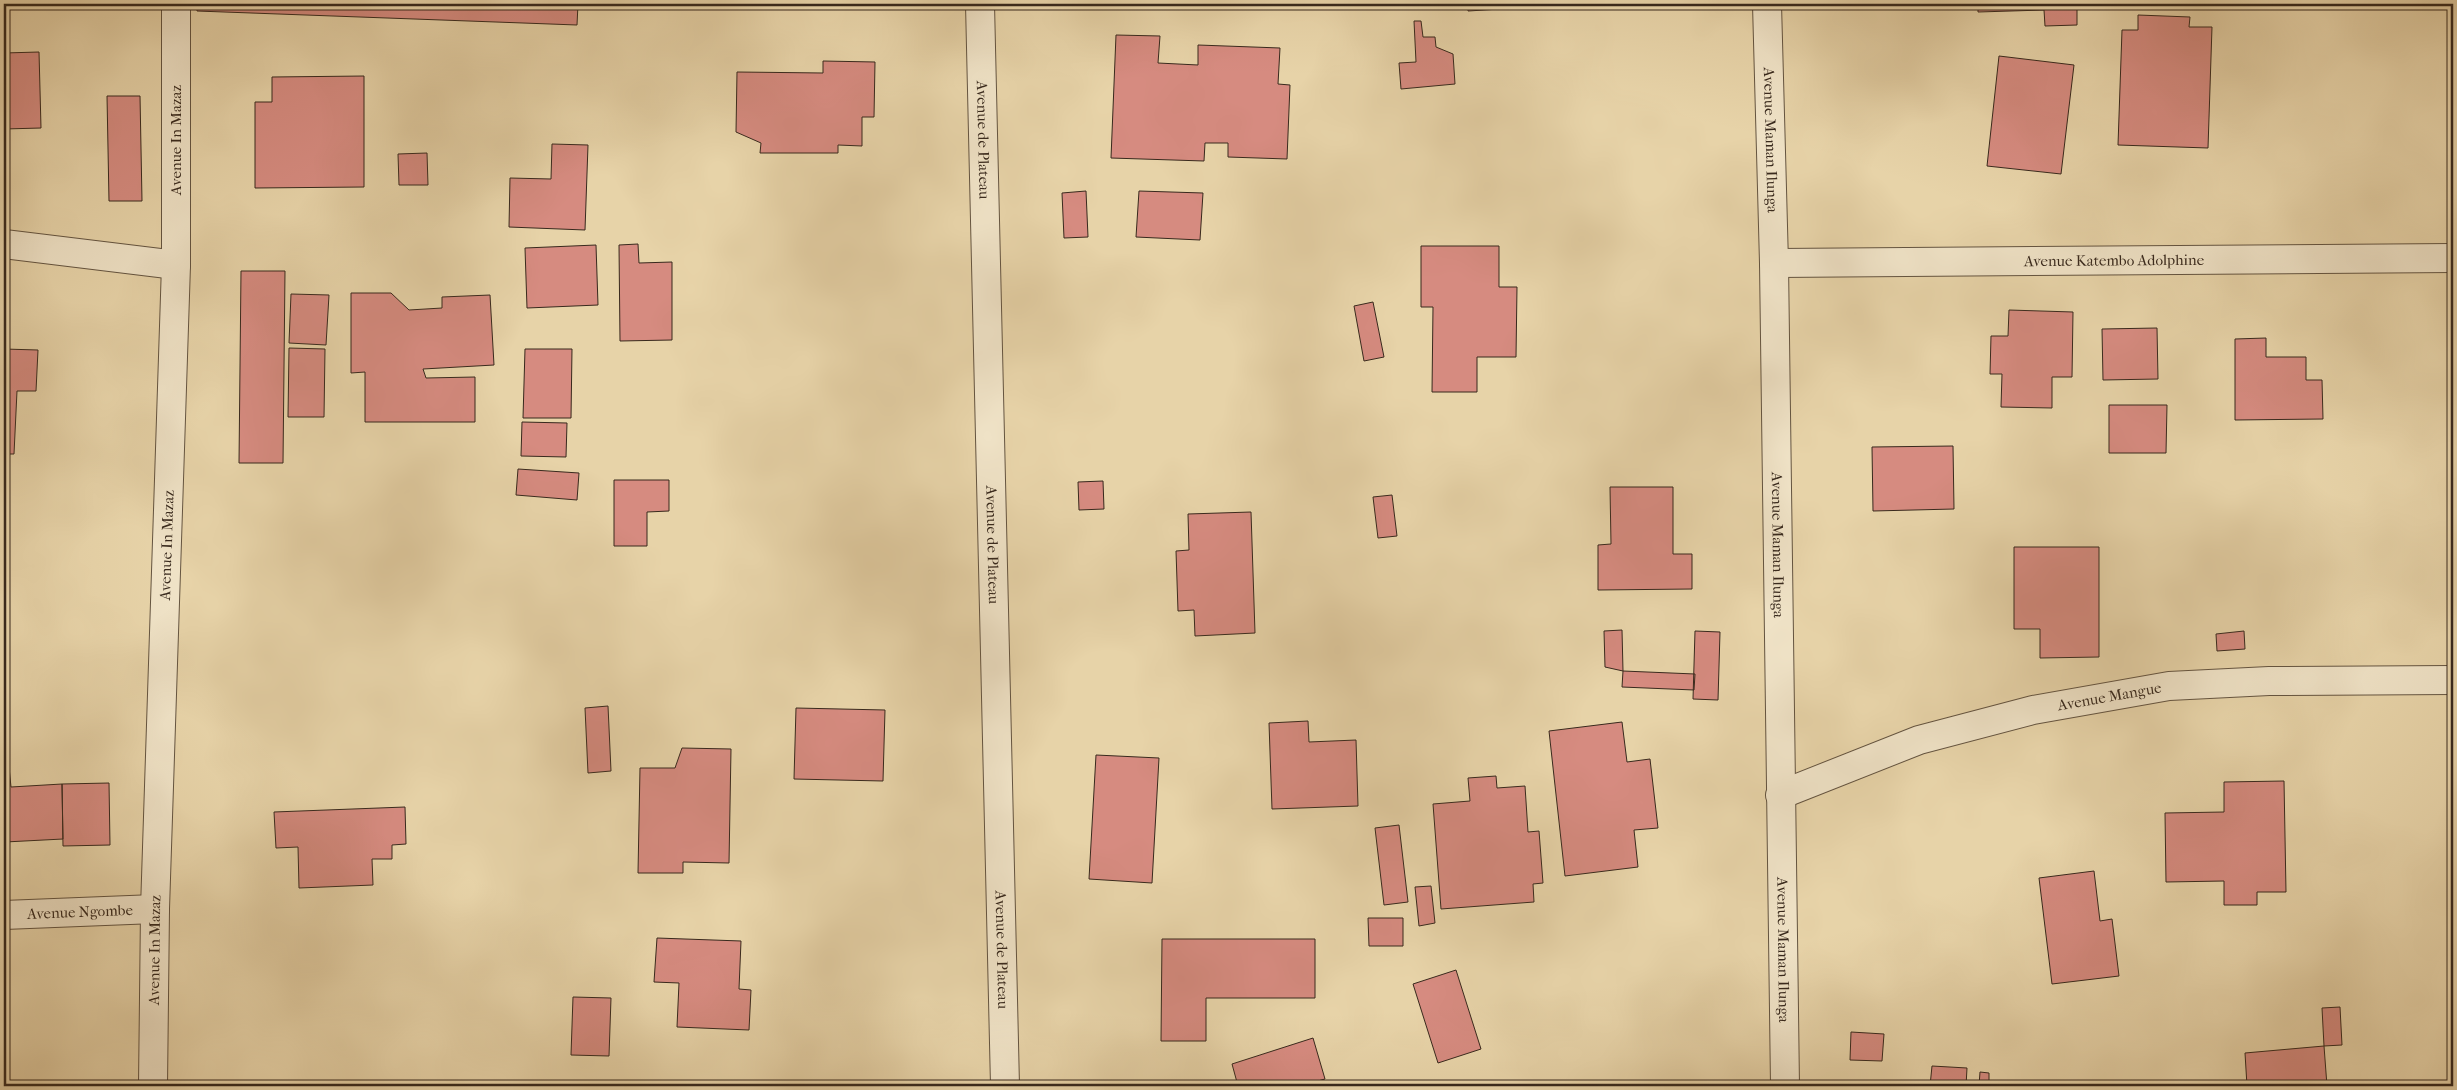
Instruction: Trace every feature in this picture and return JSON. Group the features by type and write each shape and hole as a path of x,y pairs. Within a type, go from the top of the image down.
{"street":[{"name":"Avenue In Mazaz","path":"153,1086 155,909 176,265 176,4"},
{"name":"Avenue de Plateau","path":"980,4 1005,1086"},
{"name":"Avenue Maman Ilunga","path":"1767,4 1774,263 1780,795 1786,1086"},
{"path":"4,244 176,265"},
{"name":"Avenue Katembo Adolphine","path":"1774,263 2453,258"},
{"name":"Avenue Mangue","path":"1780,795 1919,740 2034,710 2160,688 2269,681 2453,680"},
{"name":"Avenue Ngombe","path":"4,915 155,909"}],"building":[{"path":"197,4 578,4 577,25 197,11"},
{"path":"1468,4 1531,4 1532,7 1468,11"},
{"path":"1978,4 2077,4 2077,25 2045,26 2044,10 1978,12"},
{"path":"2138,15 2190,17 2189,27 2212,27 2208,148 2118,145 2122,30 2138,30"},
{"path":"1414,21 1421,21 1423,37 1435,37 1436,47 1453,54 1455,84 1401,89 1399,63 1416,62"},
{"path":"1116,35 1160,36 1158,63 1198,65 1198,45 1280,48 1278,84 1290,85 1287,159 1228,157 1228,143 1205,143 1204,161 1111,158"},
{"path":"39,52 41,128 4,129 4,53"},
{"path":"1999,56 2074,65 2061,174 1987,166"},
{"path":"823,61 875,62 874,117 862,117 862,146 838,145 838,153 760,153 761,143 736,132 737,72 823,73"},
{"path":"364,76 364,187 255,188 255,102 272,102 272,77"},
{"path":"107,96 140,96 142,201 109,201"},
{"path":"552,144 588,145 585,230 509,227 510,178 551,179"},
{"path":"427,153 428,185 399,185 398,154"},
{"path":"1086,191 1088,237 1064,238 1062,193"},
{"path":"1139,191 1203,193 1200,240 1136,237"},
{"path":"638,244 639,263 672,262 672,340 620,341 619,245"},
{"path":"596,245 598,305 527,308 525,248"},
{"path":"1421,246 1499,246 1499,287 1517,287 1516,357 1477,357 1477,392 1432,392 1433,307 1421,307"},
{"path":"241,271 285,271 283,463 239,463"},
{"path":"351,293 391,293 409,310 442,308 442,297 490,295 494,365 423,369 426,378 475,377 475,422 365,422 365,372 351,373"},
{"path":"291,294 329,295 326,345 289,343"},
{"path":"1373,302 1384,357 1364,361 1354,306"},
{"path":"2009,310 2073,312 2072,377 2052,377 2052,408 2001,407 2002,374 1990,374 1991,336 2008,336"},
{"path":"2157,328 2158,379 2103,380 2102,329"},
{"path":"2266,338 2266,357 2306,357 2306,380 2322,380 2323,419 2235,420 2235,339"},
{"path":"289,348 325,349 324,417 288,417"},
{"path":"4,349 38,350 36,391 17,391 14,454 4,454"},
{"path":"525,349 572,349 571,418 523,418"},
{"path":"2109,405 2167,405 2166,453 2109,453"},
{"path":"522,422 567,423 566,457 521,456"},
{"path":"1953,446 1954,509 1873,511 1872,447"},
{"path":"518,469 579,473 577,500 516,495"},
{"path":"614,480 669,480 669,511 647,512 647,546 614,546"},
{"path":"1103,481 1104,509 1079,510 1078,482"},
{"path":"1610,487 1673,487 1673,554 1692,554 1692,589 1598,590 1598,545 1611,544"},
{"path":"1392,495 1397,536 1378,538 1373,497"},
{"path":"1251,512 1255,633 1195,636 1194,610 1178,611 1176,551 1189,550 1188,514"},
{"path":"2014,547 2099,547 2099,657 2040,658 2040,629 2014,629"},
{"path":"1622,630 1623,671 1605,667 1604,631"},
{"path":"1695,631 1720,632 1718,700 1693,699"},
{"path":"2244,631 2245,649 2217,651 2216,634"},
{"path":"1623,671 1695,674 1694,690 1622,687"},
{"path":"608,706 611,771 588,773 585,708"},
{"path":"796,708 885,710 883,781 794,779"},
{"path":"1308,721 1309,742 1356,740 1358,806 1272,809 1269,723"},
{"path":"1622,722 1627,762 1650,759 1658,828 1634,830 1638,867 1565,876 1549,731"},
{"path":"682,748 731,749 729,863 683,862 683,873 638,873 640,768 675,768"},
{"path":"1096,755 1159,758 1152,883 1089,879"},
{"path":"4,767 9,767 11,787 62,784 63,839 5,842"},
{"path":"1496,776 1497,788 1525,786 1528,832 1539,831 1543,883 1533,884 1534,902 1441,909 1433,804 1470,801 1468,778"},
{"path":"2284,781 2286,892 2257,892 2257,905 2224,905 2224,881 2166,882 2165,813 2224,812 2224,782"},
{"path":"109,783 110,845 63,846 62,784"},
{"path":"405,807 406,844 392,845 392,859 372,859 373,885 299,888 298,847 276,848 274,812"},
{"path":"1399,825 1408,902 1384,905 1375,828"},
{"path":"2094,871 2100,921 2112,919 2119,976 2052,984 2039,878"},
{"path":"1431,886 1435,923 1419,926 1415,887"},
{"path":"1368,918 1403,918 1403,946 1369,946"},
{"path":"657,938 741,941 739,989 751,990 749,1030 677,1027 679,983 654,982"},
{"path":"1162,939 1315,939 1315,998 1206,998 1206,1041 1161,1041"},
{"path":"1456,970 1481,1049 1438,1063 1413,984"},
{"path":"573,997 611,998 609,1056 571,1055"},
{"path":"2340,1007 2342,1045 2324,1046 2322,1008"},
{"path":"1851,1032 1884,1034 1882,1061 1850,1060"},
{"path":"1313,1038 1325,1079 1314,1082 1316,1086 1238,1086 1232,1064"},
{"path":"2324,1046 2327,1086 2247,1086 2245,1053"},
{"path":"1932,1066 1967,1068 1966,1086 1930,1086"},
{"path":"1980,1072 1989,1073 1989,1086 1979,1086"}]}
